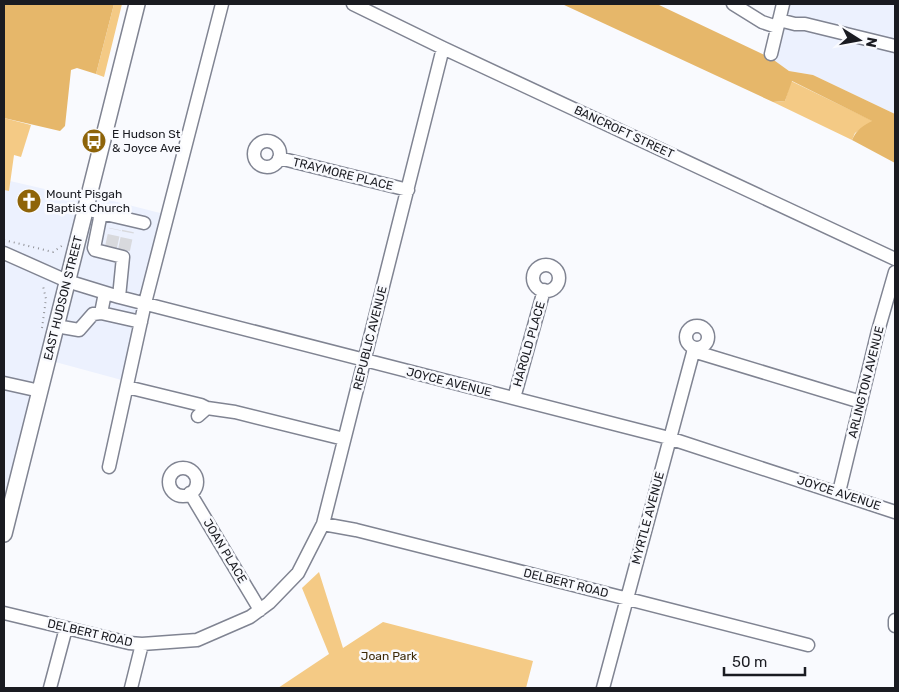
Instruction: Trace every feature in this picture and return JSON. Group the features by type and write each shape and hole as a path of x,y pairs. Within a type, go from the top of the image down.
{"main road":[{"name":"EAST HUDSON STREET","path":"4,534 137,4"}],"street":[{"path":"109,466 145,304 222,4"},
{"name":"BANCROFT STREET","path":"353,4 895,259"},
{"path":"733,4 762,22 805,24 895,46"},
{"path":"771,54 783,4"},
{"name":"REPUBLIC AVENUE","path":"260,610 298,573 323,524 443,48"},
{"name":"TRAYMORE PLACE","path":"279,158 408,190"},
{"path":"85,209 101,213 123,224 144,223"},
{"path":"101,213 94,248 95,250 110,250 123,253 119,297"},
{"name":"JOYCE AVENUE","path":"4,253 67,281 105,293 669,438 839,492 895,512"},
{"name":"ARLINGTON AVENUE","path":"839,492 878,331 895,272"},
{"name":"HAROLD PLACE","path":"514,398 544,290"},
{"path":"100,313 105,293"},
{"path":"56,326 79,330 92,314 100,313 141,322"},
{"name":"MYRTLE AVENUE","path":"603,688 694,350 861,402"},
{"path":"4,383 40,392"},
{"path":"127,387 201,405 203,412 234,412 344,439"},
{"name":"JOAN PLACE","path":"190,493 260,610"},
{"name":"DELBERT ROAD","path":"323,524 356,530 808,645"},
{"name":"DELBERT ROAD","path":"4,613 129,643 142,644 197,640 250,617 260,610"},
{"path":"895,620 895,626"},
{"path":"50,688 66,628"},
{"path":"131,688 142,644"}],"path":[{"path":"4,240 49,252"},
{"path":"43,286 46,299"}],"shaded area":[{"path":"4,4 114,4 96,74 77,68 71,70 65,126 60,131 4,118"},
{"path":"562,4 657,4 771,58 789,71 813,75 895,114 895,163 852,140 858,130 872,121 792,81 785,101 773,102"},
{"path":"784,4 895,4 895,114 813,75 789,71 771,58"},
{"path":"10,181 75,196 101,198 172,216 129,382 48,360 4,538 4,190 9,191"}],"green space":[{"path":"114,4 122,4 104,77 96,74"},
{"path":"791,81 873,121 855,133 852,140 773,102 785,101"},
{"path":"4,118 31,125 21,157 14,155 9,191 4,190"},
{"name":"Joan Park","path":"319,572 343,648 383,622 533,661 526,688 278,688 329,654 302,588"}],"tunnel":[{"path":"111,247 115,229"},
{"path":"124,250 128,231"}],"place":[{"name":"E Hudson St & Joyce Ave","path":"94,141"},
{"name":"Mount Pisgah Baptist Church","path":"29,201"}]}
